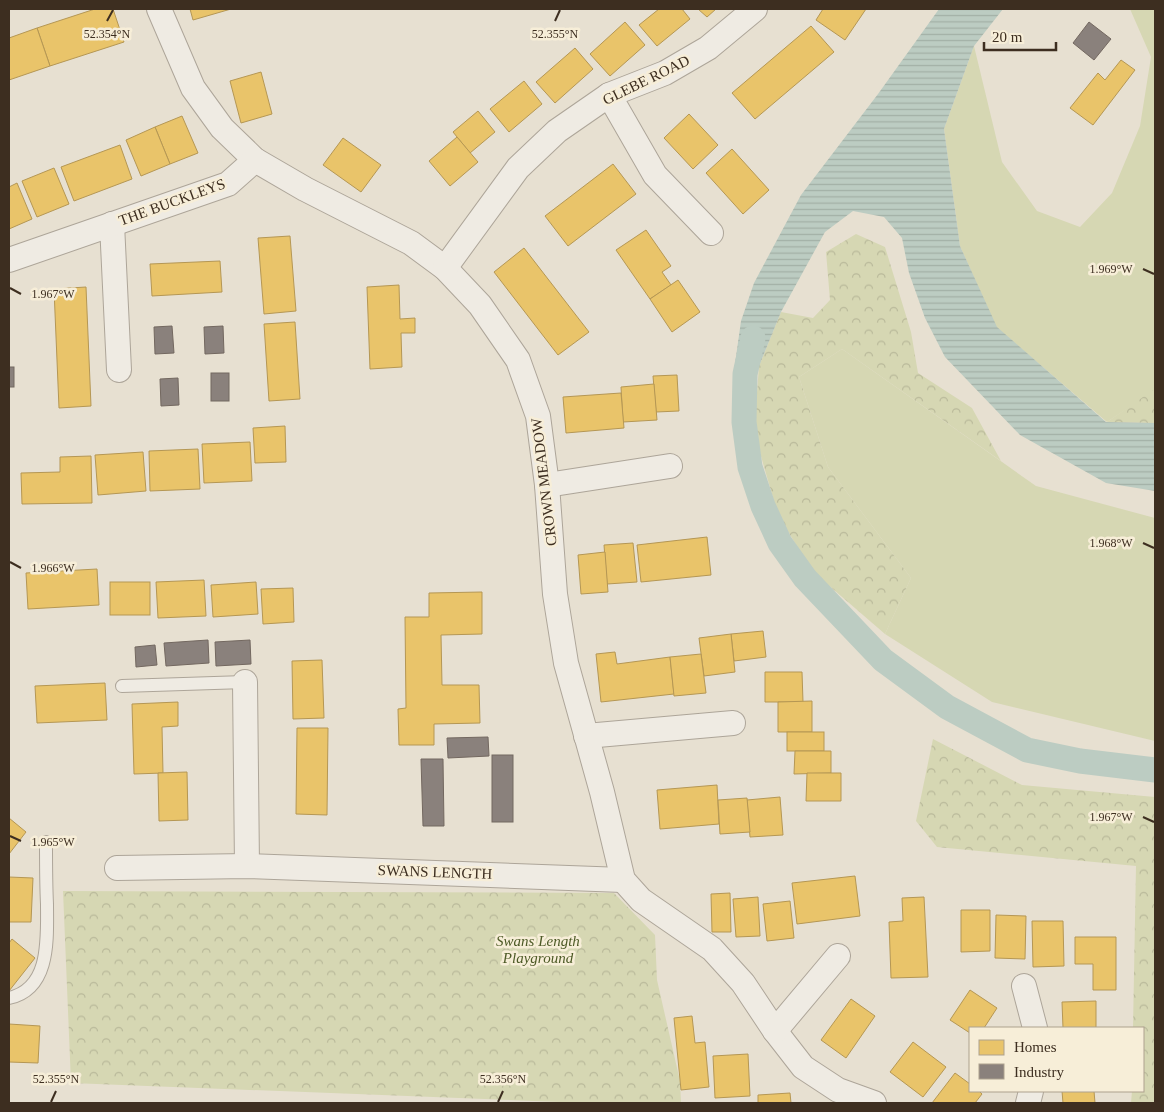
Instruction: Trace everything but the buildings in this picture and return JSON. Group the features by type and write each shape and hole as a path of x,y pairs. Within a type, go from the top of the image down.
{"street":[{"name":"CROWN MEADOW","path":"159,9 193,88 222,128 255,160 305,189 411,243 445,268 480,305 518,360 538,416 547,485 559,620 566,663 623,880 642,900 712,949 743,983 775,1031 803,1067 838,1090 874,1103"},
{"name":"GLEBE ROAD","path":"445,268 518,168 557,131 609,95 665,73 708,48 755,9"},
{"path":"609,95 655,175 711,233"},
{"name":"THE BUCKLEYS","path":"9,260 228,184 255,160"},
{"name":"THE BUCKLEYS","path":"112,224 119,370"},
{"path":"547,485 670,466"},
{"path":"245,682 247,866"},
{"path":"586,736 733,723"},
{"name":"SWANS LENGTH","path":"116,868 247,866 623,880"},
{"path":"775,1031 838,956"},
{"path":"1024,986 1035,1027"}],"lane":[{"path":"122,686 245,682"},
{"path":"9,998 22,995 43,966 47,944 46,842"}],"green space":[{"path":"1130,9 1155,9 1155,390 1107,422 996,327 960,246 944,129 974,46 1002,162 1037,211 1080,227 1112,193 1140,126 1151,57"},
{"path":"856,234 885,247 911,332 918,373 972,408 1001,461 842,349 799,377 828,467 911,578 885,634 812,571 778,515 754,432 759,366 781,312 813,318 830,300 826,252"},
{"path":"842,349 1036,486 1155,518 1155,741 992,702 885,634 911,578 828,467 799,377"},
{"path":"1155,390 1155,423 1107,422"},
{"path":"933,739 1022,785 1155,797 1155,1103 1131,1103 1132,1092 1144,1092 1144,1027 1133,1027 1136,866 937,847 916,821"},
{"name":"Swans Length Playground","path":"63,891 614,893 655,935 657,980 680,1081 681,1103 585,1103 71,1083"}],"shaded area":[{"path":"939,9 1003,9 974,46 944,129 960,246 997,327 1106,422 1155,423 1155,491 1106,483 1020,435 945,357 925,318 909,273 902,238 884,217 853,211 825,232 781,312 759,366 733,378 741,321 754,283 801,195 878,94"}],"waterway":[{"path":"753,338 745,374 744,422 750,467 763,506 780,543 805,578 883,660 947,707 1027,750 1080,761 1155,770"}]}
